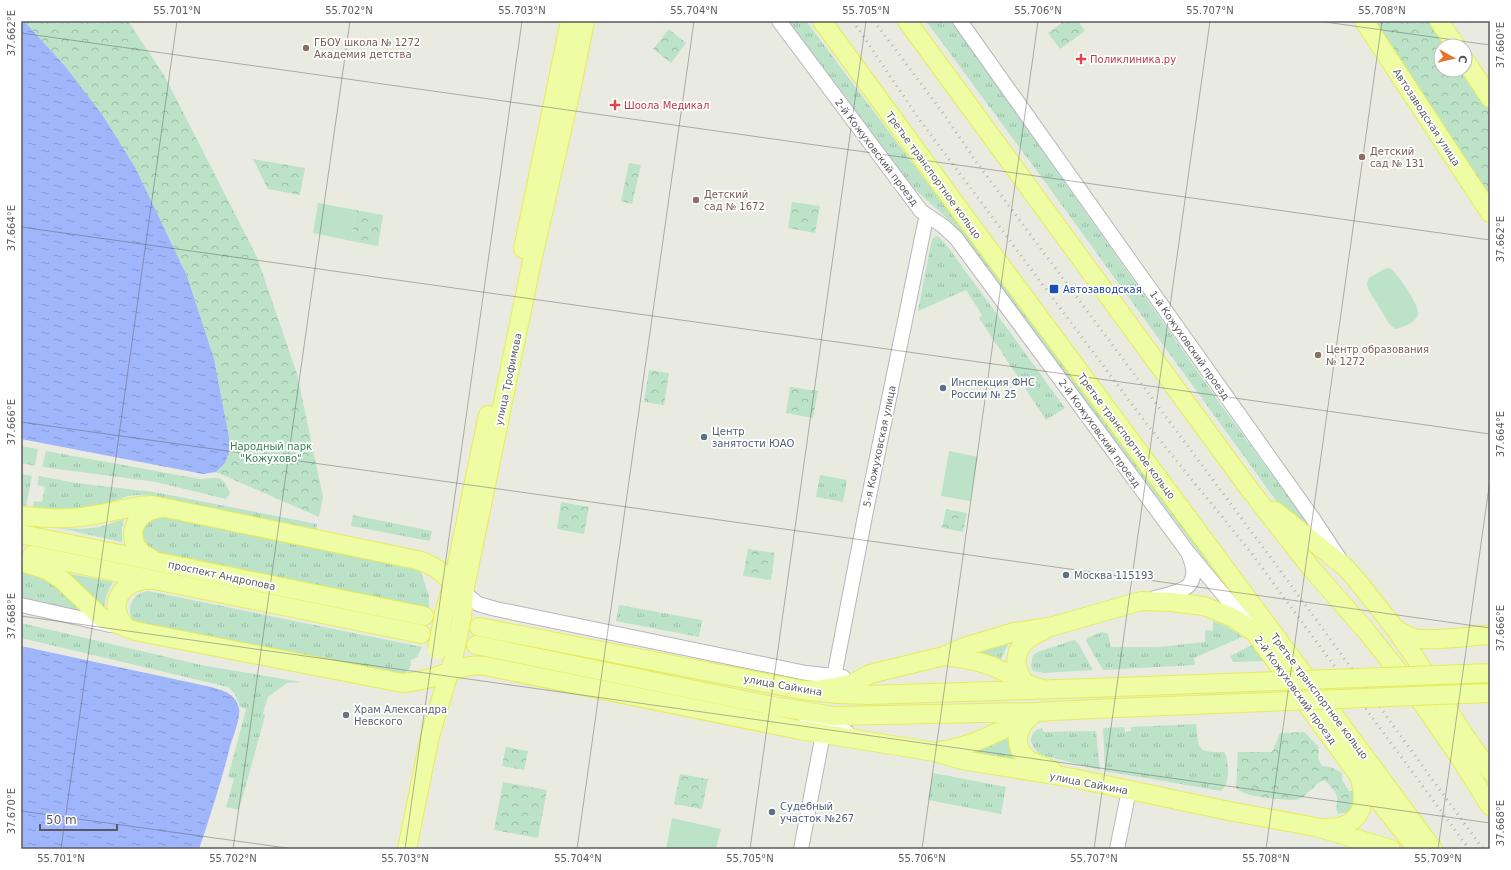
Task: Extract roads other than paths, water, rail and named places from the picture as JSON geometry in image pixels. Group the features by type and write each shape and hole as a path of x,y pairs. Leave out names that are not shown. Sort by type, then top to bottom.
{"main road":[{"name":"Третье транспортное кольцо","path":"822,21 965,217 1433,849"},
{"path":"907,21 1250,490 1311,568 1367,632 1413,690 1460,758 1490,806"},
{"name":"Автозаводская улица","path":"1364,21 1490,214"},
{"path":"1439,21 1451,38"},
{"name":"улица Трофимова","path":"408,849 442,674 454,655 462,617 458,587 553,104 578,24"},
{"name":"улица Трофимова","path":"442,674 437,650 444,613 458,587 532,261 578,24"},
{"path":"1473,72 1490,98"},
{"path":"1250,490 1345,567"},
{"path":"21,516 54,519 75,518 140,505 152,505 417,560 428,563 440,570 458,587"},
{"path":"158,562 146,557 139,551 133,538 134,528 138,520 145,512 153,509 174,509"},
{"name":"проспект Андропова","path":"21,534 424,616"},
{"name":"проспект Андропова","path":"21,553 421,634"},
{"path":"21,562 47,570 61,579 102,618 144,634 402,683 421,681 464,667 477,665 485,666 823,734 873,741"},
{"name":"1-й Кожуховский проезд","path":"1345,567 1394,627 1465,736 1490,771"},
{"path":"128,629 121,622 117,612 120,594 125,587 133,583 155,580"},
{"path":"809,691 836,687 870,674 944,656 964,647 1014,632 1050,627 1141,601 1172,602 1204,606 1234,618 1255,634"},
{"name":"улица Сайкина","path":"479,627 809,691 838,694 868,695 1052,690 1490,673"},
{"path":"1026,684 1019,676 1017,668 1016,661 1018,652 1028,639 1050,627"},
{"path":"1394,627 1404,634 1415,638 1428,639 1490,635"},
{"name":"2-й Кожуховский проезд","path":"1255,634 1359,776 1417,849"},
{"path":"1416,659 1417,649 1421,643 1428,639"},
{"name":"улица Сайкина","path":"476,645 814,714 852,716 1036,712 1490,693"},
{"path":"944,656 963,658 994,667 1026,684 1052,690"},
{"path":"935,752 968,745 1036,712"},
{"path":"1036,712 1024,722 1020,728 1018,736 1019,746 1023,754 1031,761 1073,778"},
{"path":"1465,736 1480,747 1490,749"},
{"name":"улица Сайкина","path":"873,741 935,752 962,760 1073,778 1229,811 1316,827 1363,844 1391,849"},
{"path":"1316,827 1332,828 1356,818 1362,808 1364,796 1359,776"}],"street":[{"name":"2-й Кожуховский проезд","path":"779,21 921,211 943,226 956,238 1187,551 1255,634"},
{"name":"1-й Кожуховский проезд","path":"960,21 1314,520 1345,567"},
{"name":"5-я Кожуховская улица","path":"834,677 866,512 925,223 928,216"},
{"path":"1141,601 1182,591 1188,587 1192,581 1193,573 1192,563 1187,551"},
{"path":"458,587 478,604 496,609 806,673 834,677 878,689 906,694"},
{"path":"21,605 128,629"},
{"path":"834,677 854,677 870,674"},
{"name":"улица Сайкина","path":"773,706 873,741"},
{"path":"801,849 823,734"},
{"path":"1117,849 1130,790"}],"water":[{"path":"21,21 24,21 65,66 103,116 136,169 187,276 214,359 229,437 229,453 225,463 216,472 203,474 21,439"},
{"path":"21,646 211,687 228,693 235,699 239,708 238,720 199,849 21,849"}],"railway":[{"path":"853,21 919,119 1146,423 1249,550 1469,849"},
{"path":"874,21 943,113 977,163 1277,566 1483,849"}],"place":[{"name":"ГБОУ школа № 1272 Академия детства","path":"306,48"},
{"name":"Поликлиника.ру","path":"1081,59"},
{"name":"Шоола Медикал","path":"615,105"},
{"name":"Детский сад № 131","path":"1362,157"},
{"name":"Детский сад № 1672","path":"696,200"},
{"name":"Автозаводская","path":"1054,289"},
{"name":"Центр образования № 1272","path":"1318,355"},
{"name":"Инспекция ФНС России № 25","path":"943,388"},
{"name":"Центр занятости ЮАО","path":"704,437"},
{"name":"Москва 115193","path":"1066,575"},
{"name":"Храм Александра Невского","path":"346,715"},
{"name":"Судебный участок №267","path":"772,812"}],"park label":[{"name":"Народный парк \"Кожухово\"","path":"271,452"}]}
